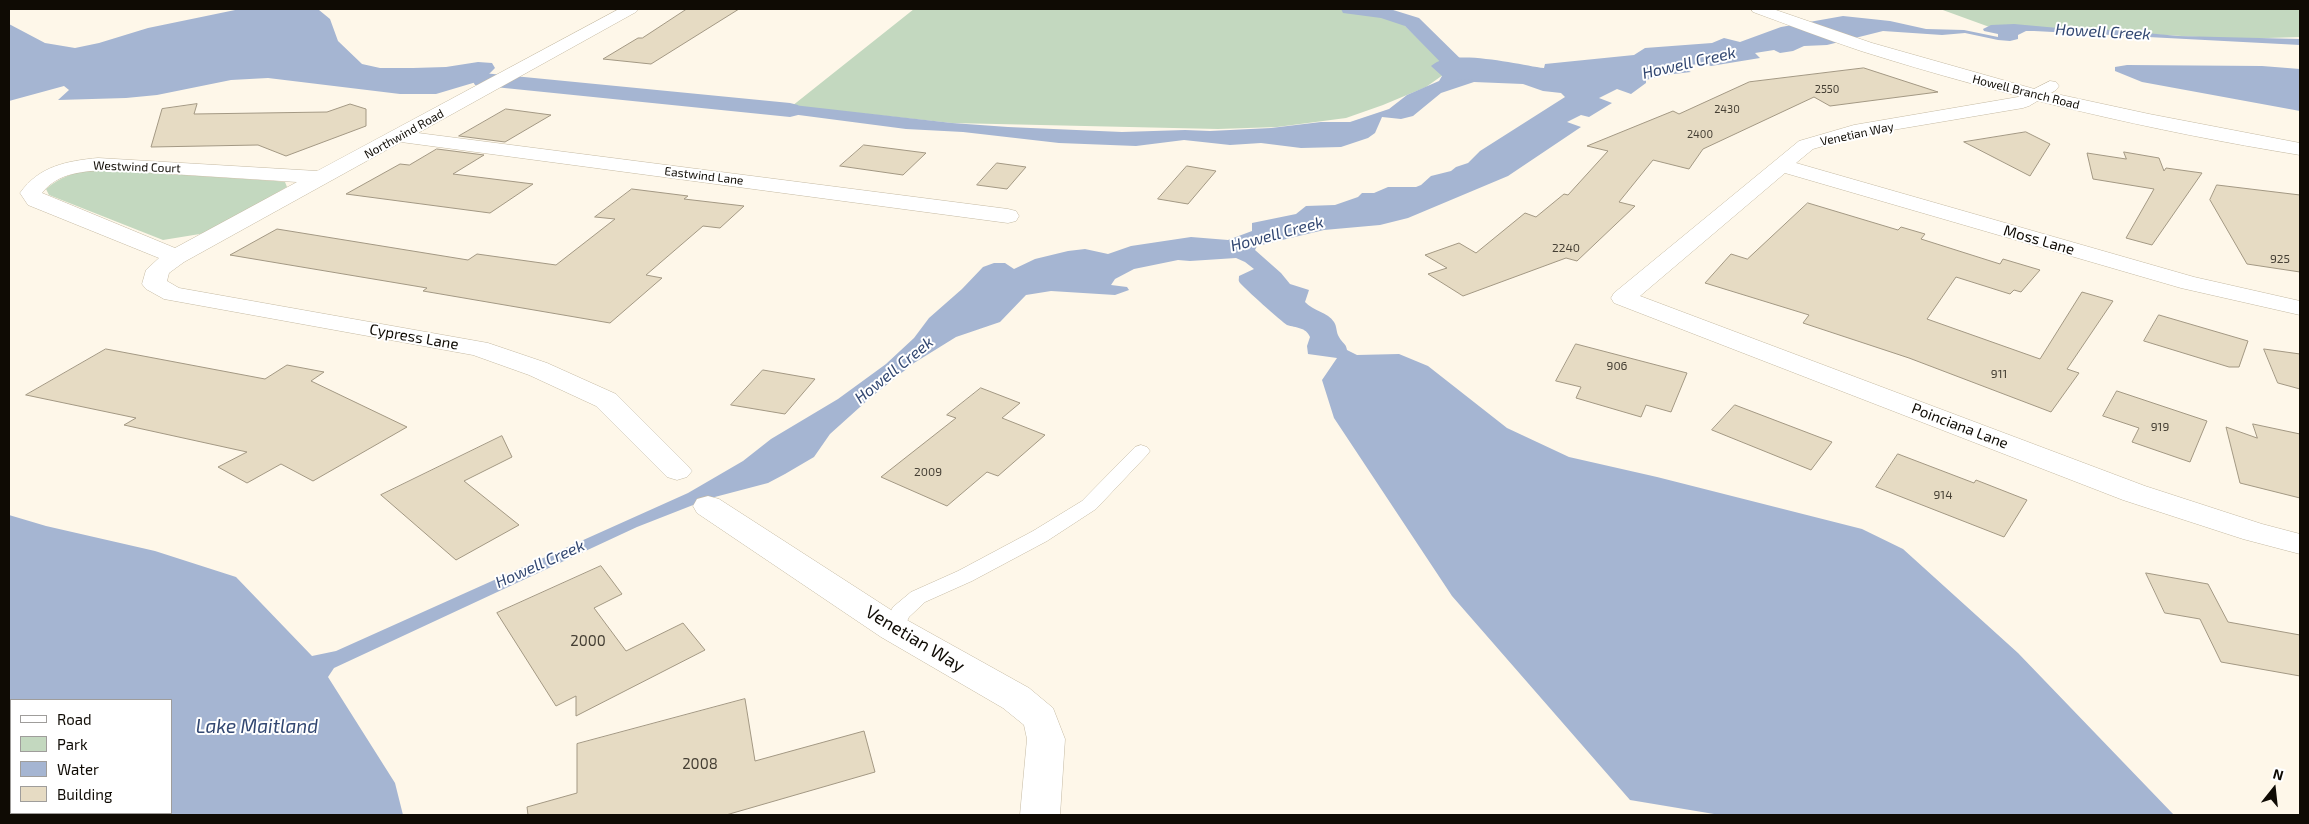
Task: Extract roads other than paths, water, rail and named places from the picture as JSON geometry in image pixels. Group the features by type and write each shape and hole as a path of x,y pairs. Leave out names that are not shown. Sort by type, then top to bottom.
{"street":[{"name":"Northwind Road","path":"176,257 630,9"},
{"name":"Howell Branch Road","path":"1759,9 1795,15 1817,16 2042,91 2161,110 2300,137"},
{"name":"Howell Branch Road","path":"1795,15 1866,47 2149,120 2300,149"},
{"name":"Venetian Way","path":"1623,298 1806,145 1854,132 2023,102 2042,91"},
{"name":"Eastwind Lane","path":"400,136 1008,216"},
{"name":"Westwind Court","path":"176,257 36,200 31,193 37,183 59,171 84,165 109,164 323,178"},
{"name":"Moss Lane","path":"1780,165 2188,283 2300,308"},
{"name":"Cypress Lane","path":"176,257 158,270 154,284 172,294 479,348 538,369 606,400 677,471"},
{"name":"Poinciana Lane","path":"1623,298 2134,493 2254,532 2300,544"},
{"name":"Venetian Way","path":"708,506 893,628 1016,698 1040,718 1046,739 1040,815"}],"lane":[{"path":"893,628 901,612 918,597 965,576 1040,536 1090,504 1141,451"}],"water":[{"path":"240,9 319,10 330,19 338,41 362,64 380,68 413,68 446,67 478,62 492,63 495,68 483,80 436,94 400,94 268,78 231,80 157,95 58,100 69,90 64,86 9,101 9,24 45,43 75,48 99,43 148,28"},
{"path":"1843,16 1890,21 1926,29 1964,30 1998,37 1998,34 1984,31 1983,29 1991,25 2014,24 2178,36 2300,39 2300,45 2034,31 2026,31 2018,35 2018,39 2010,41 1965,33 1942,35 1883,31 1827,45 1804,46 1793,51 1780,53 1774,50 1755,53 1760,58 1711,66 1703,63 1681,67 1691,72 1665,75 1657,73 1661,76 1646,80 1646,83 1631,94 1617,89 1599,98 1612,103 1589,117 1581,115 1567,122 1581,127 1508,176 1408,218 1380,225 1324,230 1257,246 1255,250 1281,273 1290,284 1309,290 1305,302 1331,319 1347,350 1357,355 1399,354 1428,366 1507,428 1569,457 1657,477 1862,529 1903,549 2018,653 2174,815 1720,815 1630,800 1452,596 1334,418 1322,380 1337,358 1308,354 1307,346 1310,337 1306,331 1287,325 1243,286 1239,281 1239,276 1254,269 1236,258 1178,260 1134,269 1115,279 1111,285 1127,287 1129,290 1115,295 1051,291 1026,295 1000,322 956,337 914,363 870,398 830,434 814,457 785,474 768,483 711,498 637,527 334,668 328,677 395,783 403,815 9,815 9,515 46,526 155,551 236,577 312,656 336,651 688,493 743,461 771,439 838,399 886,364 914,338 929,318 962,289 983,267 994,263 1005,263 1014,269 1035,259 1068,251 1085,249 1108,254 1131,246 1191,237 1228,240 1252,231 1252,223 1296,214 1306,206 1335,205 1358,197 1362,193 1374,193 1388,187 1416,187 1431,176 1451,171 1468,163 1480,151 1565,97 1561,93 1543,91 1523,84 1474,82 1441,93 1413,116 1401,119 1382,117 1375,133 1368,138 1341,147 1301,148 1261,143 1230,145 1184,140 1136,146 1059,143 963,132 906,129 745,108 744,103 758,101 952,123 1008,127 1122,132 1271,128 1321,122 1350,122 1389,109 1407,95 1439,81 1442,76 1431,66 1454,58 1469,57 1544,68 1545,64 1634,55 1645,48 1712,43 1724,38 1740,42 1781,27"},
{"path":"2127,65 2262,66 2300,69 2300,111 2142,82 2115,71 2115,67"}],"waterway":[{"path":"1350,9 1384,13 1412,22 1465,74"},
{"path":"483,80 790,110"}],"water label":[{"name":"Howell Creek","path":"2103,32"},
{"name":"Howell Creek","path":"1689,63"},
{"name":"Howell Creek","path":"1277,234"},
{"name":"Howell Creek","path":"894,370"},
{"name":"Howell Creek","path":"540,564"},
{"name":"Lake Maitland","path":"257,727"}]}
